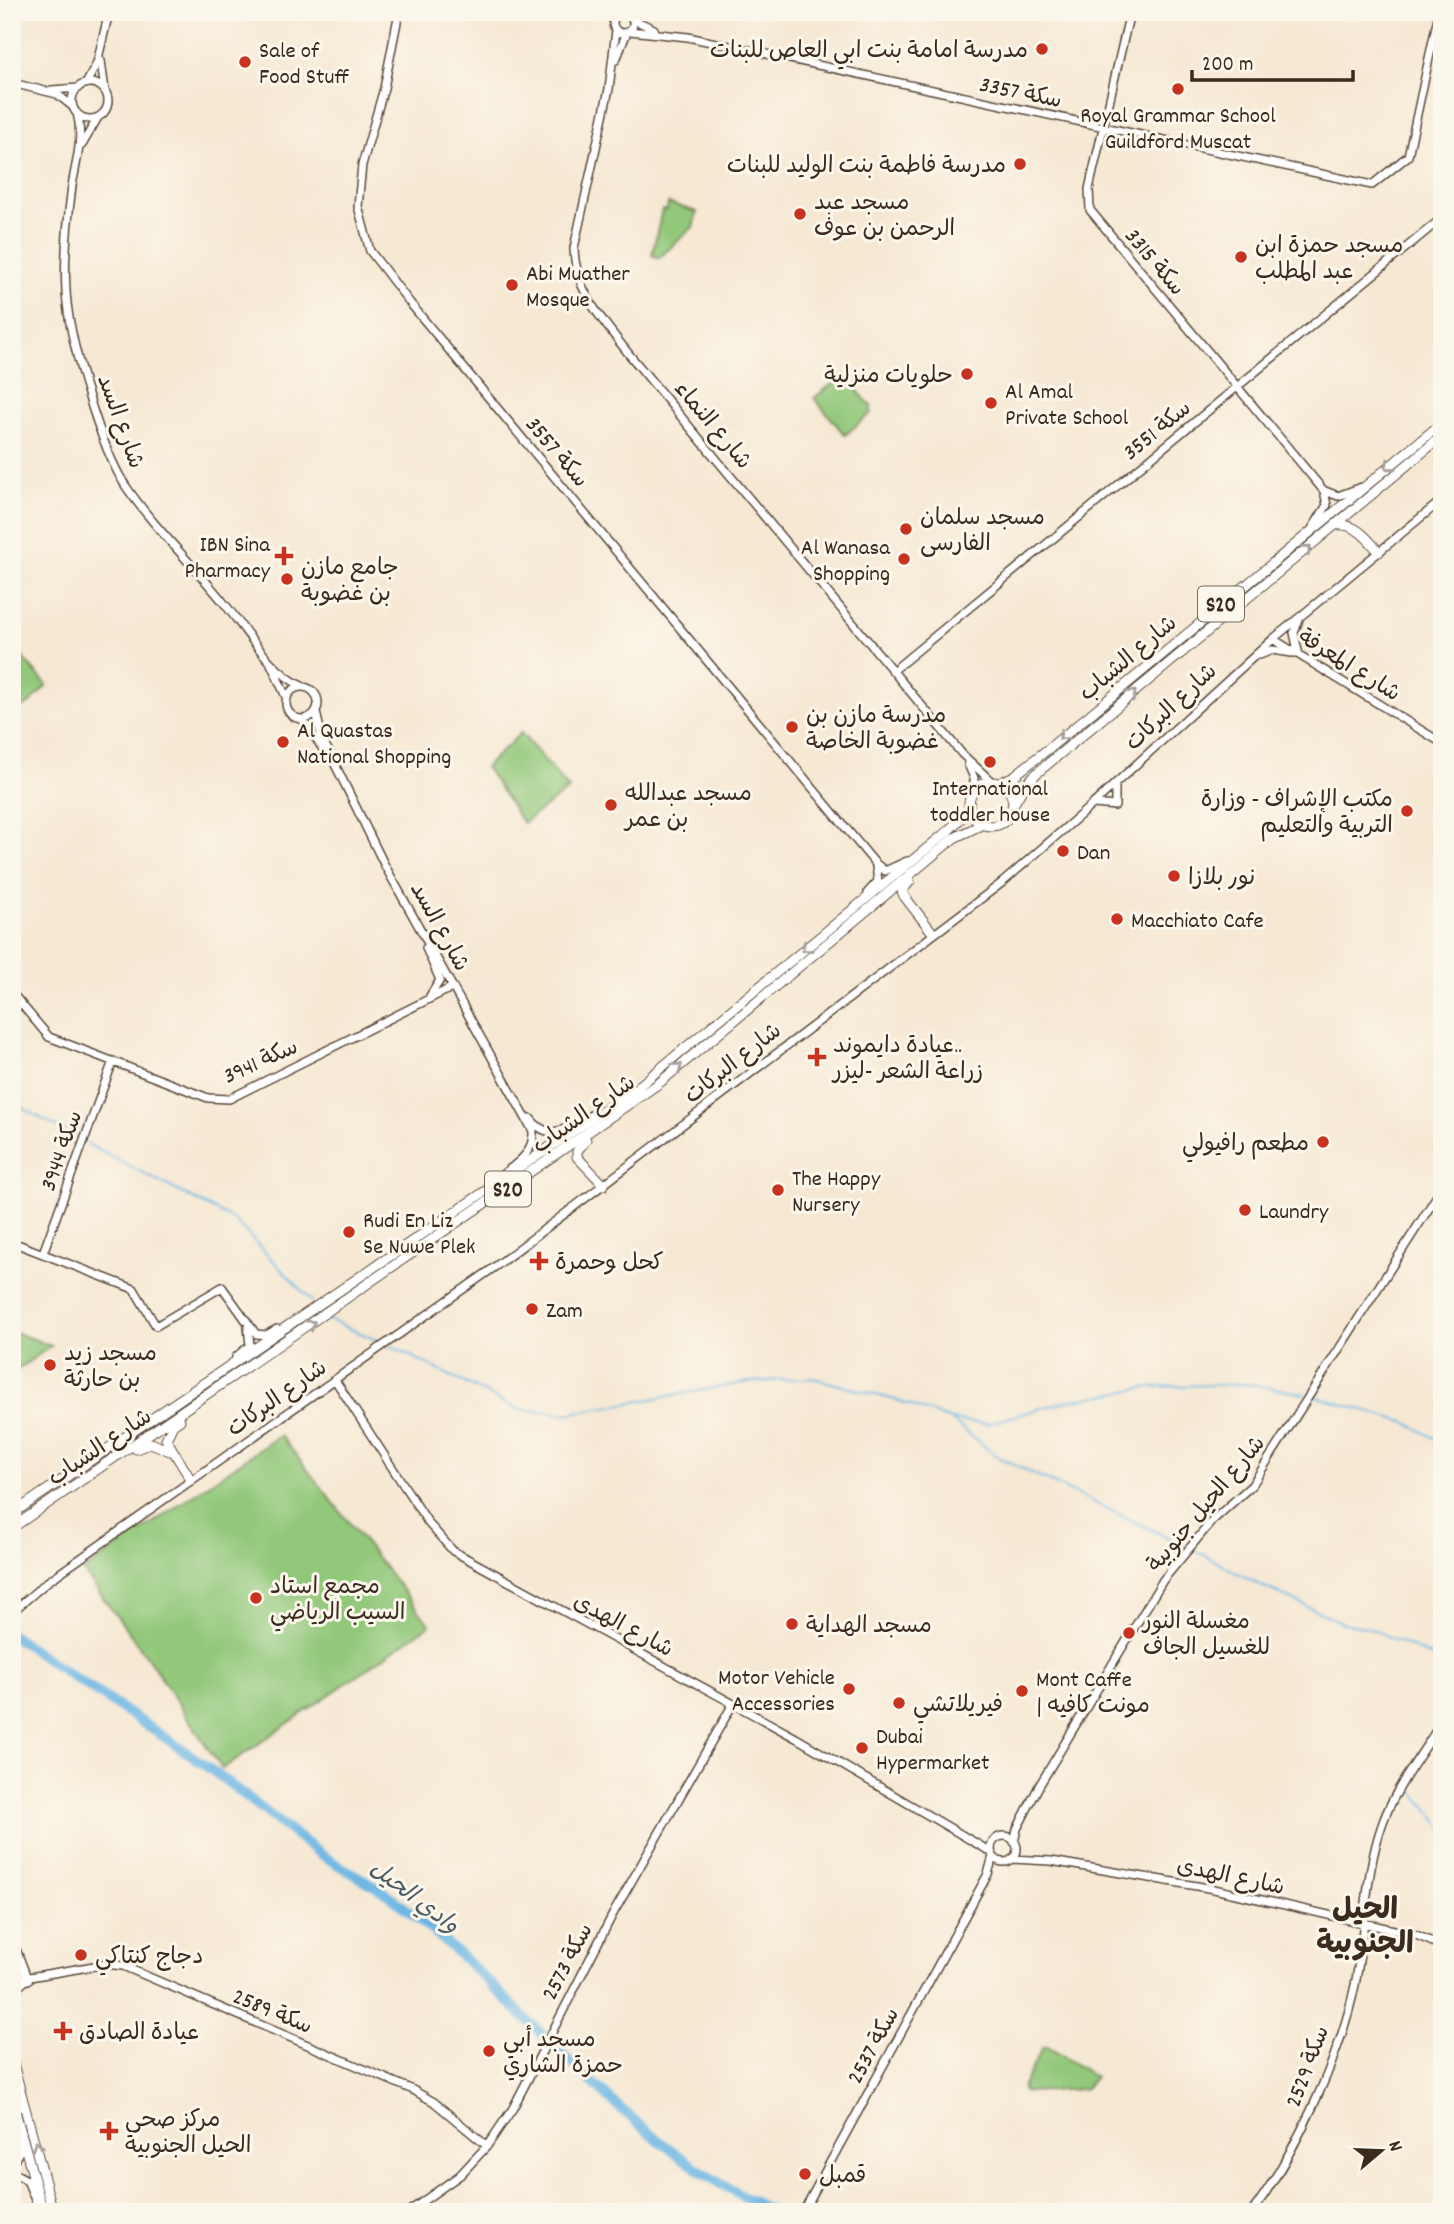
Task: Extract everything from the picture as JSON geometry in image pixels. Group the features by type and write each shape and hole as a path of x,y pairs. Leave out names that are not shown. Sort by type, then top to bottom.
{"main road":[{"name":"شارع الشباب","path":"995,783 1014,776 1053,745 1442,422"},
{"name":"شارع الشباب","path":"1012,807 1024,786 1037,773 1442,436"},
{"path":"1354,510 1353,522 1357,529 1379,552"},
{"path":"1336,525 1348,525 1357,529"},
{"path":"995,783 1008,790 1012,807"},
{"name":"S20","path":"974,790 995,783"},
{"path":"974,790 970,809 983,824"},
{"name":"S20","path":"983,824 1001,823 1007,818 1012,807"},
{"name":"شارع الشباب","path":"12,1514 321,1305 607,1105 638,1087 937,841 970,809"},
{"name":"شارع الشباب","path":"12,1528 658,1084 961,833 983,824"},
{"path":"933,933 902,891 938,852"},
{"path":"851,925 892,898 901,899 913,908"},
{"path":"604,1185 578,1157 577,1151 605,1122"},
{"path":"534,1171 567,1157 587,1166"},
{"path":"191,1480 171,1452 166,1439 173,1425 279,1346"},
{"path":"54,1500 141,1446 160,1444 171,1452"},
{"path":"12,2060 54,2212"},
{"path":"12,2100 42,2212"}],"street":[{"path":"12,83 61,96 87,119 98,117 108,104 100,69 110,12"},
{"name":"سكة 3557","path":"399,12 359,189 361,224 370,251 410,303 874,862"},
{"name":"سكة 3357","path":"579,12 604,17 619,14 631,16 661,32"},
{"name":"سكة 3315","path":"1130,12 1089,189 1089,204 1093,216 1324,491"},
{"name":"سكة 3357","path":"615,28 629,32 661,32 1372,185 1408,156 1439,12"},
{"name":"شارع النماء","path":"619,14 615,28 612,70 574,248 580,286 628,353 895,670 962,754 972,772 974,790"},
{"name":"شارع النماء","path":"612,70 629,32 631,16"},
{"path":"604,17 615,28"},
{"path":"76,110 74,96 83,86 102,46"},
{"path":"40,89 62,90 97,85 106,93"},
{"name":"شارع السد","path":"76,110 80,127 66,253 67,303 102,436 117,472 140,506 263,651 287,676 304,687"},
{"name":"شارع السد","path":"78,155 98,117"},
{"name":"سكة 3551","path":"895,670 1442,218"},
{"path":"1324,491 1338,496 1366,485"},
{"path":"1311,530 1327,505 1324,491"},
{"name":"شارع البركات","path":"12,1612 47,1582 335,1380 604,1185 1003,882 1093,804 1273,639 1442,500"},
{"path":"1250,660 1272,650 1299,655 1294,633 1300,617"},
{"name":"شارع المعرفة","path":"1273,639 1442,743"},
{"name":"شارع السد","path":"263,651 287,699"},
{"path":"304,687 317,696 316,712 303,720 289,713 287,699 292,691 304,687"},
{"name":"شارع السد","path":"316,712 323,738 343,782 421,930 517,1100"},
{"name":"شارع السد","path":"303,720 343,782"},
{"name":"شارع النماء","path":"962,754 995,783"},
{"path":"1093,804 1115,806 1115,784"},
{"path":"874,862 881,869 891,870 937,841"},
{"path":"834,925 878,881 874,862"},
{"path":"421,930 440,980 434,992 424,1001"},
{"name":"سكة 3941","path":"12,993 49,1037 208,1097 229,1099 453,987"},
{"name":"سكة 3944","path":"43,1253 113,1061"},
{"path":"517,1100 541,1130 550,1133 558,1133 607,1105"},
{"path":"476,1196 516,1164 533,1142 533,1130 517,1100"},
{"name":"شارع الحيل جنوبية","path":"1025,1811 1163,1580 1212,1521 1252,1485 1442,1188"},
{"path":"12,1242 134,1289 156,1326 222,1287 256,1334 266,1335 321,1305"},
{"path":"201,1386 250,1345 250,1333 245,1320"},
{"name":"شارع الهدى","path":"335,1380 429,1524 453,1551 733,1704 959,1832 992,1854 1009,1861 1051,1861"},
{"name":"سكة 2573","path":"408,2212 460,2175 487,2146 513,2108 614,1912 733,1704"},
{"name":"سكة 2529","path":"1252,2212 1288,2159 1311,2109 1355,1987 1372,1857 1383,1822 1392,1800 1442,1721"},
{"path":"1009,1861 1025,1811"},
{"name":"سكة 2537","path":"803,2212 991,1868 992,1844 1025,1811"},
{"name":"شارع الهدى","path":"959,1832 999,1838 1015,1844 1029,1854 1051,1861 1214,1889 1416,1935 1442,1946"},
{"name":"سكة 2537","path":"976,1896 994,1871 1009,1861"},
{"path":"12,1939 28,1980"},
{"name":"سكة 2589","path":"12,1980 28,1980 96,1965 123,1966 413,2090 434,2102 487,2146"},
{"name":"سكة 2589","path":"12,1992 28,1980"},
{"path":"12,2164 19,2152 20,2124"},
{"path":"12,2172 27,2180 42,2212"}],"green space":[{"path":"668,203 697,212 693,227 659,258 652,255 662,210 667,210"},
{"path":"844,375 871,406 871,413 845,435 814,398"},
{"path":"12,646 47,685 29,704 12,712"},
{"path":"521,733 569,789 523,823 485,767"},
{"path":"12,1331 51,1346 12,1373"},
{"name":"مجمع استاد السيب الرياضي","path":"280,1435 430,1625 222,1769 148,1658 83,1571"},
{"path":"1043,2047 1048,2047 1095,2077 1084,2089 1024,2092 1022,2088"}],"waterway":[{"path":"12,1102 82,1141"},
{"path":"87,1144 234,1220 312,1301"},
{"path":"327,1319 384,1343"},
{"path":"389,1345 517,1409 566,1414 749,1382 813,1378 899,1401 951,1420 986,1424 1063,1402 1149,1387 1250,1384 1305,1394"},
{"path":"1314,1396 1405,1422 1442,1442"},
{"path":"951,1420 998,1457 1186,1546"},
{"path":"1191,1548 1258,1584 1343,1623 1369,1628 1442,1661"},
{"name":"وادي الحيل","path":"12,1635 192,1756 319,1853 391,1897 439,1936 574,2066 668,2148 719,2183 774,2212"},
{"path":"1407,1784 1442,1826"}],"place":[{"name":"مدرسة امامة بنت ابي العاص للبنات","path":"1042,49"},
{"name":"Sale of Food Stuff","path":"245,62"},
{"name":"Royal Grammar School Guildford Muscat","path":"1178,89"},
{"name":"مدرسة فاطمة بنت الوليد للبنات","path":"1020,164"},
{"name":"مسجد عبد الرحمن بن عوف","path":"800,214"},
{"name":"مسجد حمزة ابن عبد المطلب","path":"1241,257"},
{"name":"Abi Muather Mosque","path":"512,285"},
{"name":"حلويات منزلية","path":"967,374"},
{"name":"Al Amal Private School","path":"991,403"},
{"name":"مسجد سلمان الفارسى","path":"906,529"},
{"name":"IBN Sina Pharmacy","path":"284,556"},
{"name":"Al Wanasa Shopping","path":"904,559"},
{"name":"جامع مازن بن غضوبة","path":"287,579"},
{"name":"مدرسة مازن بن غضوبة الخاصة","path":"792,727"},
{"name":"Al Quastas National Shopping","path":"283,742"},
{"name":"International toddler house","path":"990,762"},
{"name":"مسجد عبدالله بن عمر","path":"611,805"},
{"name":"مكتب الإشراف - وزارة التربية والتعليم","path":"1407,811"},
{"name":"Dan","path":"1063,851"},
{"name":"نور بلازا","path":"1174,876"},
{"name":"Macchiato Cafe","path":"1117,919"},
{"name":"عيادة دايموند.. زراعة الشعر -ليزر","path":"817,1057"},
{"name":"مطعم رافيولي","path":"1323,1142"},
{"name":"The Happy Nursery","path":"778,1190"},
{"name":"Laundry","path":"1245,1210"},
{"name":"Rudi En Liz Se Nuwe Plek","path":"349,1232"},
{"name":"كحل وحمرة","path":"539,1261"},
{"name":"Zam","path":"532,1309"},
{"name":"مسجد زيد بن حارثة","path":"50,1365"},
{"name":"مجمع استاد السيب الرياضي","path":"256,1598"},
{"name":"مسجد الهداية","path":"792,1624"},
{"name":"مغسلة النور للغسيل الجاف","path":"1129,1633"},
{"name":"Motor Vehicle Accessories","path":"849,1689"},
{"name":"Mont Caffe | مونت كافيه","path":"1022,1691"},
{"name":"فيريلاتشي","path":"899,1703"},
{"name":"Dubai Hypermarket","path":"862,1748"},
{"name":"دجاج كنتاكي","path":"81,1955"},
{"name":"عيادة الصادق","path":"63,2031"},
{"name":"مسجد أبي حمزة الشاري","path":"489,2051"},
{"name":"مركز صحي الحيل الجنوبية","path":"109,2131"},
{"name":"قمبل","path":"805,2174"}],"district":[{"name":"الحيل الجنوبية","path":"1365,1925"}]}
